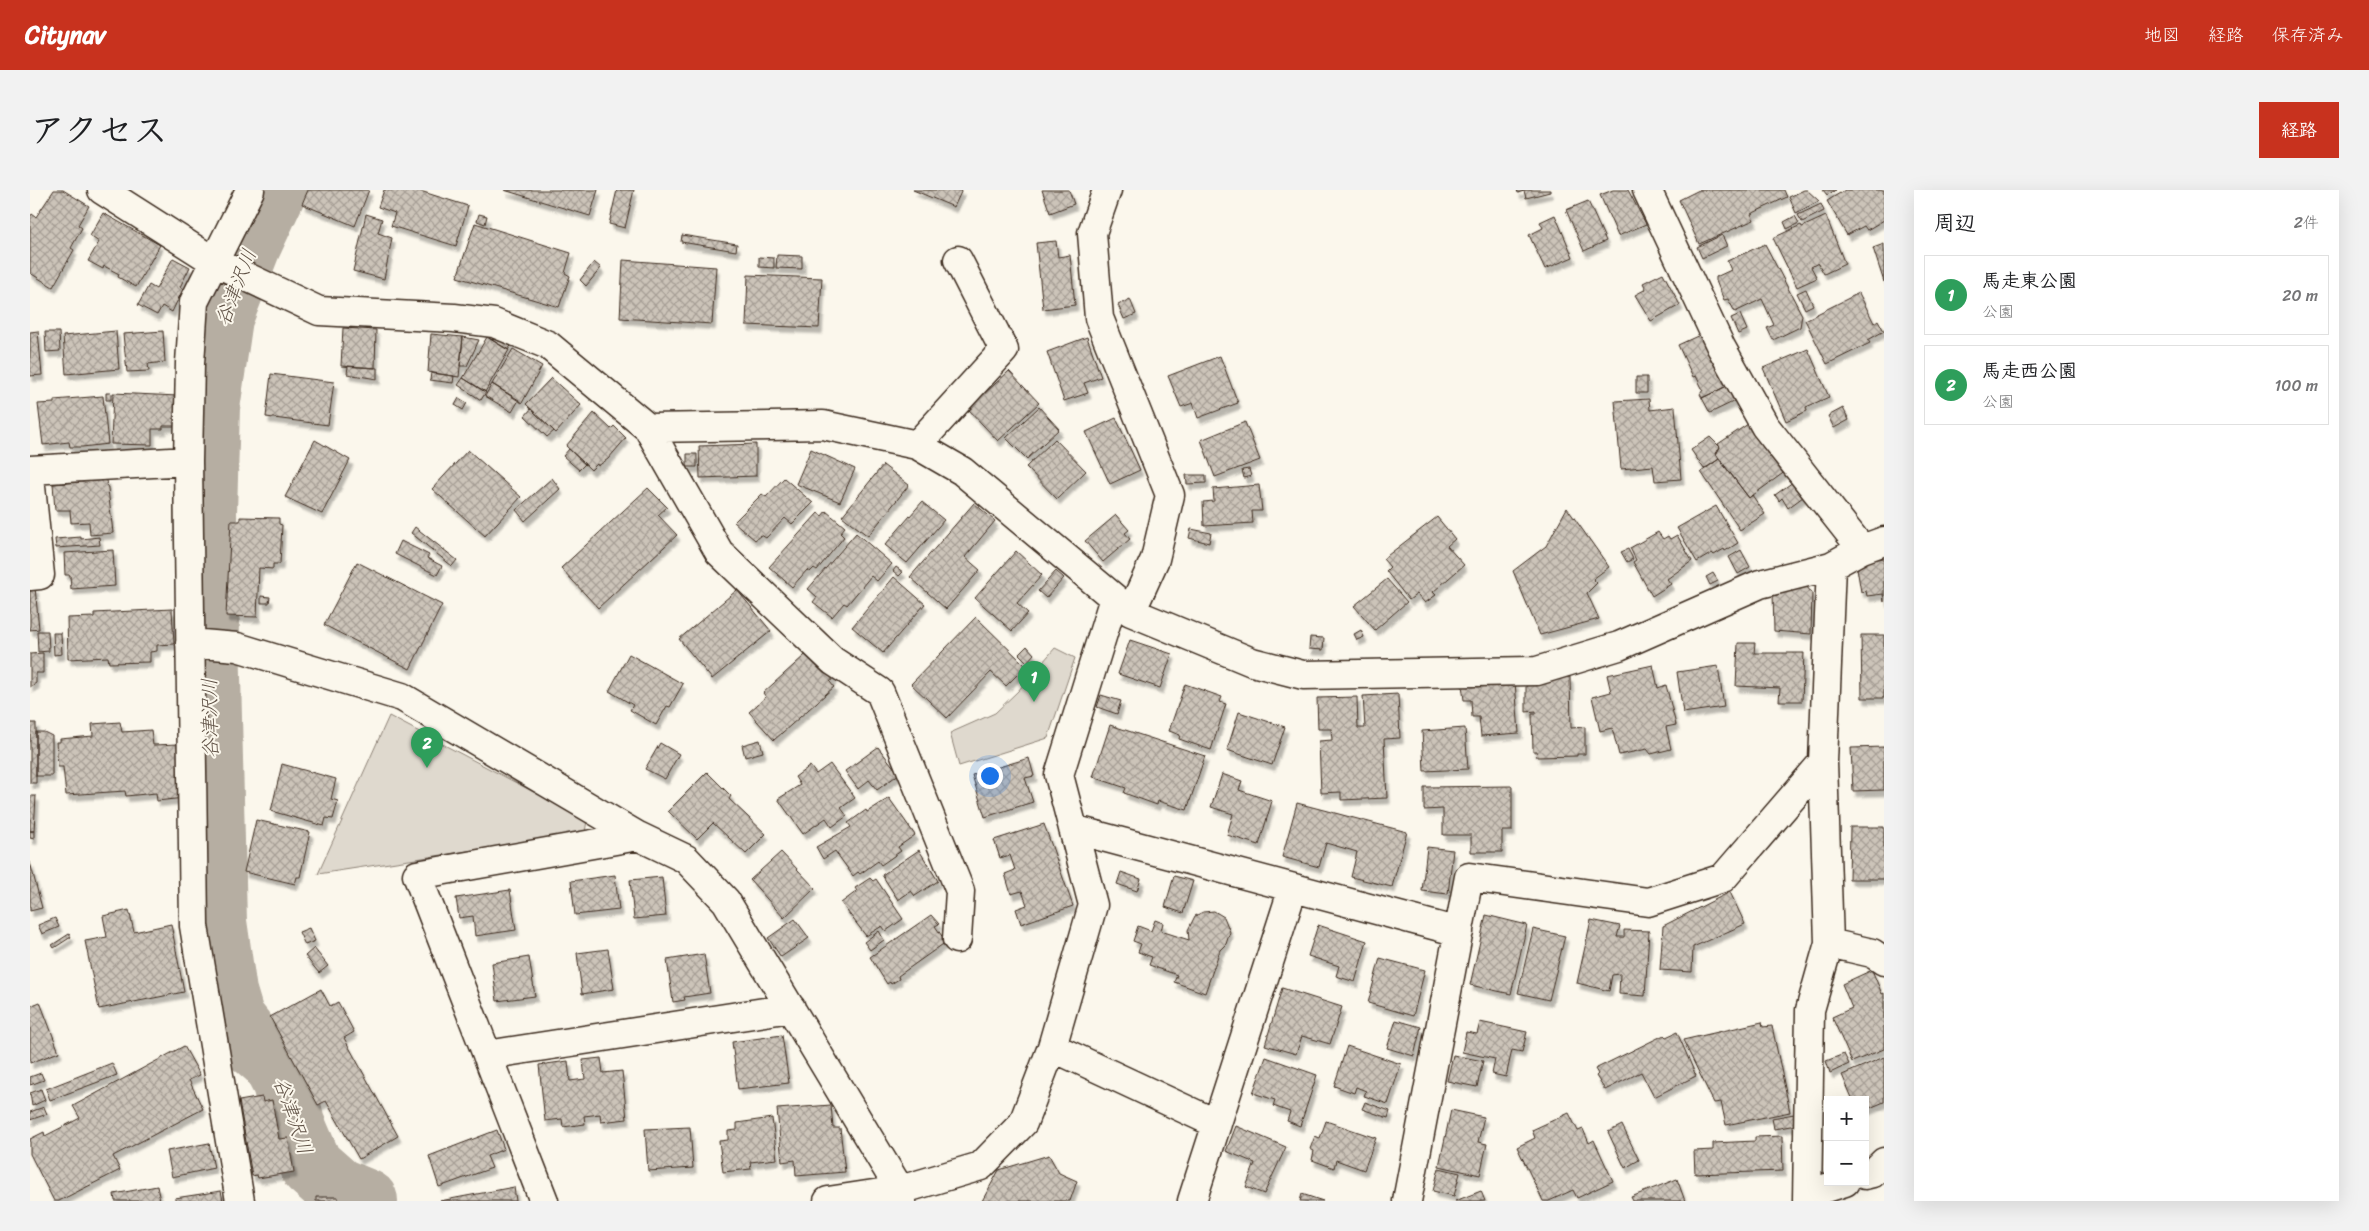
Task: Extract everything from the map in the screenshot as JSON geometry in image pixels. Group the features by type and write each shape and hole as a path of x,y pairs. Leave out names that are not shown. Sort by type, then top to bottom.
{"street":[{"path":"102,190 214,262 319,311 494,322 548,345 648,428 719,552 833,661 880,692 960,891 957,939"},
{"path":"240,1201 194,926 188,462 190,364 194,302 250,190"},
{"path":"828,1201 901,1196 981,1166 1023,1123 1052,1047 1093,904 1059,775 1123,605 1155,560 1170,495 1099,318 1092,233 1107,190"},
{"path":"648,428 823,425 917,445 962,471 1123,605 1252,662 1303,675 1537,671 1619,646 1760,584 1831,566 1873,545 1766,426 1722,348 1647,190"},
{"path":"917,445 1004,350 958,260"},
{"path":"30,470 188,462"},
{"path":"30,477 40,575 30,576"},
{"path":"1831,566 1823,762 1829,943 1810,1010 1807,1198 1836,1186"},
{"path":"190,643 238,647 402,697 638,836 686,859 726,901 901,1196"},
{"path":"1407,1201 1469,877 1648,902 1723,878 1823,762"},
{"path":"1073,829 1459,932"},
{"path":"544,1201 417,875 638,836"},
{"path":"1192,1201 1293,888"},
{"path":"1829,943 1872,953 1884,961"},
{"path":"487,1055 791,1008"},
{"path":"1052,1047 1217,1124"},
{"path":"1869,1174 1884,1162"}],"shaded area":[{"path":"1055,648 1075,658 1048,738 959,766 950,733 995,713 1018,691"},
{"path":"389,716 587,820 585,833 318,874"}],"building":[{"path":"54,190 63,190 89,206 78,225 82,228 71,248 74,250 53,287 30,273 30,217 32,214 36,217"},
{"path":"308,190 369,190 355,226 302,204"},
{"path":"384,190 417,190 468,206 456,246 391,226 395,213 378,207"},
{"path":"504,190 598,190 590,216"},
{"path":"617,190 634,190 625,228 609,224"},
{"path":"913,190 962,190 954,207"},
{"path":"1042,190 1069,190 1074,204 1050,213"},
{"path":"1517,190 1550,190 1550,192 1526,198 1524,191 1518,193"},
{"path":"1613,190 1628,190 1646,224 1618,236 1600,195"},
{"path":"1699,190 1784,190 1787,197 1751,214 1754,220 1699,244 1679,200"},
{"path":"1807,190 1819,201 1796,213 1789,197"},
{"path":"1823,190 1836,190 1827,195"},
{"path":"1845,190 1884,190 1884,220 1867,230 1864,226 1847,235 1827,201"},
{"path":"1588,201 1606,241 1584,251 1566,210"},
{"path":"1821,204 1824,211 1802,222 1798,215"},
{"path":"103,213 160,245 136,287 118,277 119,274 104,266 103,269 88,261 99,242 90,236"},
{"path":"366,214 382,219 378,233 392,238 384,279 353,271"},
{"path":"479,214 487,216 485,224 477,221"},
{"path":"1555,215 1573,257 1545,269 1529,235 1543,228 1540,222"},
{"path":"1795,216 1799,223 1787,229 1784,222"},
{"path":"1826,216 1845,264 1824,274 1818,263 1811,267 1817,278 1797,287 1773,238"},
{"path":"475,223 571,253 565,273 570,276 559,307 457,277"},
{"path":"682,235 737,244 736,251 681,242"},
{"path":"1722,235 1727,246 1702,258 1697,247"},
{"path":"1056,241 1058,257 1070,255 1075,305 1043,309 1036,243"},
{"path":"1765,244 1802,315 1800,327 1773,340 1767,328 1774,325 1762,299 1735,312 1728,299 1724,300 1716,281 1716,277 1731,270 1727,261"},
{"path":"1884,244 1884,282 1873,248"},
{"path":"777,255 802,256 802,269 776,268"},
{"path":"759,257 774,258 774,268 759,267"},
{"path":"173,258 190,267 180,287 183,289 172,312 162,306 157,315 138,305 149,285 156,289"},
{"path":"623,260 716,267 712,324 620,318"},
{"path":"594,262 601,268 586,286 580,280"},
{"path":"1663,273 1680,305 1651,321 1635,295 1646,289 1643,283"},
{"path":"748,275 822,278 819,328 746,325"},
{"path":"1806,289 1813,305 1805,309 1797,293"},
{"path":"1859,293 1874,323 1878,320 1884,331 1868,340 1870,343 1827,364 1805,320"},
{"path":"1130,299 1136,314 1124,319 1118,305"},
{"path":"1740,314 1747,330 1738,334 1731,318"},
{"path":"343,328 376,330 375,368 341,366"},
{"path":"38,331 42,375 30,376 30,332"},
{"path":"116,331 119,369 66,374 63,336"},
{"path":"163,331 165,362 148,364 149,371 127,372 123,334"},
{"path":"45,332 59,332 60,351 46,352"},
{"path":"1704,333 1729,385 1702,398 1700,394 1703,390 1696,376 1693,377 1678,345"},
{"path":"431,334 463,337 459,377 428,372"},
{"path":"463,337 479,340 467,366 460,366"},
{"path":"487,337 509,350 485,392 463,378"},
{"path":"1087,337 1101,377 1084,383 1088,393 1064,401 1047,352"},
{"path":"490,339 513,343 508,350"},
{"path":"513,349 542,366 522,403 492,384"},
{"path":"1808,349 1829,397 1806,407 1807,411 1786,421 1763,368"},
{"path":"1220,356 1238,403 1198,418 1193,403 1181,407 1168,376"},
{"path":"348,366 377,368 377,379 347,374"},
{"path":"1009,371 1039,403 998,441 968,409"},
{"path":"431,373 454,376 453,383 430,380"},
{"path":"271,374 334,382 328,425 266,417"},
{"path":"1636,377 1647,377 1647,393 1636,393"},
{"path":"463,378 486,392 481,400 458,385"},
{"path":"551,378 581,405 556,433 526,404"},
{"path":"492,384 519,400 512,412 485,396"},
{"path":"1729,385 1737,400 1710,413 1702,398"},
{"path":"106,393 111,393 111,400 106,400"},
{"path":"113,393 178,396 177,426 163,426 163,429 152,429 152,445 111,444"},
{"path":"103,396 108,444 70,447 69,442 43,445 38,404 54,403 54,400"},
{"path":"459,398 467,403 463,410 455,405"},
{"path":"1649,399 1650,410 1675,407 1681,479 1655,481 1653,466 1621,469 1615,401"},
{"path":"1039,407 1059,429 1027,459 1006,438"},
{"path":"1843,408 1849,420 1834,428 1828,416"},
{"path":"531,409 554,431 547,437 525,416"},
{"path":"594,413 611,429 614,426 626,438 608,459 598,466 597,464 591,470 566,446"},
{"path":"1116,418 1140,470 1110,484 1086,432"},
{"path":"1245,422 1260,460 1215,477 1201,440"},
{"path":"1751,422 1786,471 1749,498 1716,454 1720,447 1718,444"},
{"path":"1710,437 1720,447 1716,454 1719,459 1704,469 1691,450"},
{"path":"1055,439 1086,471 1057,499 1026,467"},
{"path":"315,440 350,460 322,514 285,497"},
{"path":"756,444 756,476 700,478 699,446"},
{"path":"569,449 585,464 579,470 563,456"},
{"path":"811,449 855,469 840,502 796,484"},
{"path":"468,450 521,497 485,536 432,489"},
{"path":"687,454 697,454 697,467 687,467"},
{"path":"1719,459 1749,498 1752,495 1765,514 1740,530 1701,472"},
{"path":"883,465 909,485 868,536 842,516"},
{"path":"1249,469 1251,476 1244,478 1242,470"},
{"path":"1186,475 1206,475 1206,483 1187,484"},
{"path":"552,478 560,489 525,521 516,510"},
{"path":"784,478 813,503 792,524 785,518 766,538 761,535 755,540 734,522 762,494 766,497"},
{"path":"1797,479 1807,494 1788,508 1782,498 1779,501 1775,495"},
{"path":"107,480 113,533 90,535 89,522 71,523 70,510 55,510 53,484"},
{"path":"1259,485 1262,511 1252,511 1253,523 1204,526 1203,502 1214,501 1213,489"},
{"path":"648,488 667,507 658,515 677,535 598,608 561,568"},
{"path":"922,502 944,520 907,563 885,545"},
{"path":"974,503 995,521 965,557 980,570 946,609 910,577"},
{"path":"1716,506 1738,543 1725,551 1724,549 1714,555 1712,553 1697,562 1677,528"},
{"path":"1567,508 1609,567 1593,579 1597,583 1587,593 1599,619 1540,635 1513,571 1546,546"},
{"path":"826,511 845,527 840,533 844,537 817,570 814,568 810,572 807,570 792,587 769,567 818,513 822,516"},
{"path":"1116,515 1129,530 1125,533 1130,539 1103,562 1085,541"},
{"path":"240,517 279,518 279,524 282,525 280,564 273,564 273,569 259,568 257,617 226,616 231,521 240,521"},
{"path":"1437,517 1455,539 1447,546 1464,565 1433,592 1436,595 1425,603 1417,594 1409,600 1386,571 1390,567 1383,559"},
{"path":"415,527 457,560 452,566 411,533"},
{"path":"1191,529 1211,533 1209,543 1189,538"},
{"path":"1658,532 1663,539 1668,536 1670,539 1677,535 1692,561 1667,579 1671,584 1652,596 1633,562 1636,560 1630,548"},
{"path":"856,533 892,564 877,581 871,576 847,605 844,603 832,617 813,602 817,597 808,589"},
{"path":"81,537 81,539 99,537 100,545 56,548 55,539"},
{"path":"401,541 429,555 427,558 442,566 437,575 395,554"},
{"path":"1628,549 1633,559 1627,562 1621,552"},
{"path":"113,550 115,586 71,589 70,575 65,575 64,553"},
{"path":"1741,550 1750,567 1738,574 1729,557"},
{"path":"1016,551 1042,575 1017,603 1028,613 1012,631 975,598"},
{"path":"1884,558 1884,602 1883,594 1867,596 1866,591 1861,592 1856,562"},
{"path":"357,562 442,605 410,669 324,625"},
{"path":"896,567 903,572 899,576 893,571"},
{"path":"1056,571 1064,578 1046,598 1038,591"},
{"path":"1713,573 1718,581 1710,585 1706,577"},
{"path":"894,577 925,604 883,653 852,627"},
{"path":"1387,579 1407,602 1375,630 1354,606"},
{"path":"1806,586 1812,593 1811,634 1774,631 1773,593 1782,593 1782,589"},
{"path":"35,587 39,629 30,630 30,588"},
{"path":"737,590 771,631 712,679 679,639"},
{"path":"261,596 270,597 269,603 261,603"},
{"path":"172,609 174,644 157,645 157,651 150,652 150,662 109,663 108,657 68,659 67,618 94,617 94,613"},
{"path":"976,617 1026,666 1006,686 991,672 947,718 911,684"},
{"path":"1361,630 1364,637 1357,640 1354,634"},
{"path":"37,631 48,631 49,651 38,652"},
{"path":"53,633 61,633 62,654 54,655"},
{"path":"1861,635 1884,635 1884,698 1862,698"},
{"path":"1310,637 1324,638 1323,650 1309,649"},
{"path":"1130,640 1172,654 1160,688 1118,674"},
{"path":"1738,643 1755,643 1754,653 1804,653 1802,701 1779,701 1780,688 1736,686"},
{"path":"1027,646 1034,654 1027,662 1019,654"},
{"path":"43,653 43,673 36,673 36,683 30,687 30,654"},
{"path":"629,654 683,684 670,707 667,706 656,725 630,710 633,705 609,691"},
{"path":"805,655 811,660 815,657 834,677 830,682 834,687 774,740 749,712 766,697 763,693"},
{"path":"1653,665 1658,688 1666,685 1676,725 1666,727 1671,749 1651,754 1647,749 1619,755 1612,728 1600,731 1592,697 1611,692 1607,675"},
{"path":"1718,666 1724,707 1683,713 1677,672"},
{"path":"1570,677 1571,728 1585,727 1585,754 1537,757 1536,751 1533,751 1532,714 1536,714 1536,711 1526,712 1526,679"},
{"path":"1515,682 1519,733 1481,736 1479,717 1472,717 1471,700 1464,700 1462,685"},
{"path":"1185,684 1222,697 1220,702 1226,704 1211,750 1179,739 1180,735 1169,731"},
{"path":"1398,694 1400,738 1384,739 1387,798 1341,800 1341,792 1321,793 1319,741 1332,740 1331,729 1318,729 1317,698 1357,697 1358,728 1365,728 1363,696"},
{"path":"1101,695 1121,701 1117,714 1097,707"},
{"path":"1239,712 1285,727 1272,765 1227,750"},
{"path":"120,722 122,732 151,730 153,745 179,744 184,798 157,801 156,793 126,796 125,791 66,795 63,767 58,767 56,742 60,742 60,739 93,736 92,724"},
{"path":"30,723 36,723 36,783 30,783"},
{"path":"1110,725 1205,756 1187,810 1158,801 1157,805 1124,793 1126,788 1093,777"},
{"path":"1465,728 1468,769 1424,771 1422,731"},
{"path":"36,732 44,732 52,736 52,776 36,776"},
{"path":"760,740 763,752 745,757 742,745"},
{"path":"660,743 679,754 665,779 645,769"},
{"path":"878,747 899,774 877,790 869,780 858,789 845,771"},
{"path":"1884,747 1884,790 1853,791 1851,748"},
{"path":"1029,758 1034,776 1025,778 1033,802 985,817 972,775"},
{"path":"282,764 336,779 331,799 338,801 333,819 326,818 324,826 271,811"},
{"path":"830,764 855,798 841,808 847,816 832,827 826,818 803,834 778,799 800,785 795,777 810,766 816,774"},
{"path":"707,772 731,796 729,799 766,834 746,854 713,823 697,839 668,811"},
{"path":"1222,774 1242,781 1239,790 1272,801 1259,845 1227,835 1233,814 1211,807"},
{"path":"1512,786 1512,831 1502,831 1502,852 1471,852 1471,835 1443,835 1443,809 1424,810 1424,787"},
{"path":"30,796 36,796 34,831 30,831"},
{"path":"889,798 915,835 898,847 901,851 881,865 878,861 860,874 858,872 853,876 835,851 823,859 816,847 851,827 848,823 866,810 867,812"},
{"path":"1297,803 1407,832 1392,887 1351,877 1357,852 1326,843 1319,867 1282,857"},
{"path":"256,820 310,832 300,877 297,877 295,884 244,872"},
{"path":"1044,824 1073,906 1021,924 1016,909 1027,905 1022,891 1011,894 1005,874 1015,870 1010,855 1000,858 994,840"},
{"path":"1850,827 1884,827 1884,879 1849,879"},
{"path":"30,831 34,831 34,839 30,838"},
{"path":"1427,847 1453,850 1448,894 1422,891"},
{"path":"919,850 938,881 915,896 911,891 898,900 882,875"},
{"path":"781,852 815,888 784,918 750,880"},
{"path":"30,862 42,908 30,911"},
{"path":"1121,872 1141,879 1137,891 1117,884"},
{"path":"615,875 619,910 575,915 571,881"},
{"path":"1174,876 1193,881 1183,913 1165,907"},
{"path":"662,877 666,916 634,919 630,880"},
{"path":"870,878 873,881 876,879 903,919 886,931 882,926 866,936 841,903 857,891 855,888"},
{"path":"510,890 516,930 475,936 473,916 459,918 456,898"},
{"path":"1730,892 1745,924 1693,947 1692,972 1660,970 1663,926"},
{"path":"129,910 134,932 171,924 184,992 99,1009 85,941 107,937 103,916"},
{"path":"1214,911 1224,917 1230,932 1226,944 1220,950 1205,993 1174,982 1177,975 1149,965 1152,957 1138,952 1141,944 1133,941 1138,926 1151,931 1155,920 1163,923 1161,931 1189,940 1188,930 1195,916 1203,912"},
{"path":"931,915 939,924 935,926 946,942 898,976 899,979 891,984 890,982 887,984 870,957"},
{"path":"1486,915 1527,925 1511,994 1470,985"},
{"path":"55,918 59,927 42,934 38,925"},
{"path":"795,919 809,938 781,957 768,938"},
{"path":"1591,920 1620,926 1617,937 1624,937 1624,930 1649,931 1645,996 1619,994 1620,974 1612,975 1609,991 1577,983"},
{"path":"1318,925 1367,941 1355,982 1336,976 1339,966 1308,956"},
{"path":"309,928 315,941 305,945 299,932"},
{"path":"1533,929 1565,936 1549,1000 1518,993"},
{"path":"879,931 884,940 870,950 864,942"},
{"path":"69,934 71,937 54,948 52,945"},
{"path":"314,948 328,966 319,973 305,956"},
{"path":"608,949 614,989 582,994 577,953"},
{"path":"704,954 710,993 684,997 685,1000 673,1002 667,960"},
{"path":"529,957 535,996 497,1001 492,963"},
{"path":"1380,958 1425,970 1413,1016 1368,1003"},
{"path":"1872,970 1882,994 1884,993 1884,1049 1852,1062 1832,1017 1852,1008 1842,984"},
{"path":"1282,988 1342,1007 1330,1044 1302,1036 1296,1054 1265,1045"},
{"path":"321,989 330,1006 338,1002 354,1032 344,1038 398,1136 359,1159 326,1101 318,1105 270,1017"},
{"path":"40,1002 59,1052 30,1063 30,1006"},
{"path":"1396,1020 1421,1027 1414,1056 1387,1048"},
{"path":"1480,1022 1527,1032 1522,1052 1512,1050 1506,1077 1492,1074 1495,1059 1462,1052 1466,1032 1477,1034"},
{"path":"1762,1022 1763,1027 1772,1026 1790,1112 1726,1125 1721,1102 1714,1103 1683,1040"},
{"path":"1677,1032 1696,1076 1654,1097 1641,1072 1605,1090 1596,1076 1598,1074 1595,1069 1664,1035 1666,1037"},
{"path":"782,1035 789,1083 738,1089 732,1042"},
{"path":"184,1046 200,1075 189,1080 203,1109 113,1156 120,1170 59,1201 54,1201 30,1154 30,1139 44,1132 45,1136 80,1118 73,1106"},
{"path":"1347,1046 1401,1064 1388,1104 1364,1096 1366,1091 1356,1087 1354,1093 1334,1086"},
{"path":"1844,1054 1849,1064 1830,1073 1826,1061"},
{"path":"1453,1055 1483,1061 1477,1087 1447,1081"},
{"path":"1266,1057 1317,1075 1300,1126 1287,1121 1290,1112 1273,1106 1275,1100 1253,1093"},
{"path":"1884,1057 1884,1102 1869,1108 1869,1096 1851,1096 1842,1075"},
{"path":"601,1058 603,1073 622,1071 627,1119 601,1122 600,1114 584,1116 585,1124 563,1127 562,1119 545,1121 539,1065 568,1061 570,1081 585,1079 583,1060"},
{"path":"112,1063 117,1075 50,1100 46,1089"},
{"path":"41,1073 44,1080 30,1085 30,1077"},
{"path":"41,1089 45,1100 32,1106 30,1093"},
{"path":"262,1097 263,1102 272,1100 279,1139 288,1138 294,1172 258,1178 257,1175 252,1176 239,1101"},
{"path":"1365,1102 1390,1111 1388,1118 1362,1109"},
{"path":"831,1105 833,1128 840,1128 845,1172 796,1176 795,1160 782,1162 777,1109"},
{"path":"44,1107 47,1114 30,1120 30,1112"},
{"path":"1451,1110 1484,1117 1478,1142 1487,1144 1480,1175 1439,1166"},
{"path":"1569,1113 1578,1131 1583,1129 1589,1143 1594,1140 1613,1181 1577,1198 1573,1190 1549,1201 1543,1201 1517,1147 1535,1138 1532,1130"},
{"path":"1794,1114 1796,1125 1774,1129 1772,1118"},
{"path":"772,1118 777,1159 750,1162 751,1169 723,1172 719,1141 728,1140 728,1131 737,1130 737,1123"},
{"path":"1326,1121 1376,1138 1364,1170 1336,1160 1334,1168 1312,1160 1314,1151 1310,1149 1315,1136 1320,1138"},
{"path":"1622,1125 1639,1160 1625,1168 1608,1132"},
{"path":"1236,1126 1286,1147 1264,1194 1246,1187 1255,1163 1226,1151"},
{"path":"690,1127 693,1168 648,1171 645,1129"},
{"path":"497,1130 504,1149 487,1156 492,1168 439,1187 429,1156"},
{"path":"1782,1136 1783,1171 1695,1174 1694,1151 1713,1150 1713,1143 1755,1141 1755,1137"},
{"path":"209,1143 214,1168 172,1177 167,1151"},
{"path":"1049,1155 1059,1173 1077,1181 1070,1201 982,1201 999,1170"},
{"path":"1439,1168 1460,1173 1454,1196 1433,1191"},
{"path":"1677,1179 1685,1201 1633,1201 1631,1197"},
{"path":"157,1186 160,1201 115,1201 114,1194"},
{"path":"514,1187 516,1201 440,1201"},
{"path":"221,1191 223,1201 175,1201 175,1198"},
{"path":"1481,1191 1485,1201 1455,1201"},
{"path":"1302,1194 1323,1201 1300,1201"},
{"path":"316,1197 338,1197 338,1201 316,1201"}],"waterway":[{"name":"谷津沢川","path":"275,190 249,246 221,318 208,407 205,513 215,922 225,992 233,1019 251,1042 272,1060 284,1083 293,1124 311,1166 337,1189 366,1201"}],"place":[{"name":"馬走東公園","path":"1034,702"},
{"name":"馬走西公園","path":"427,768"}]}
